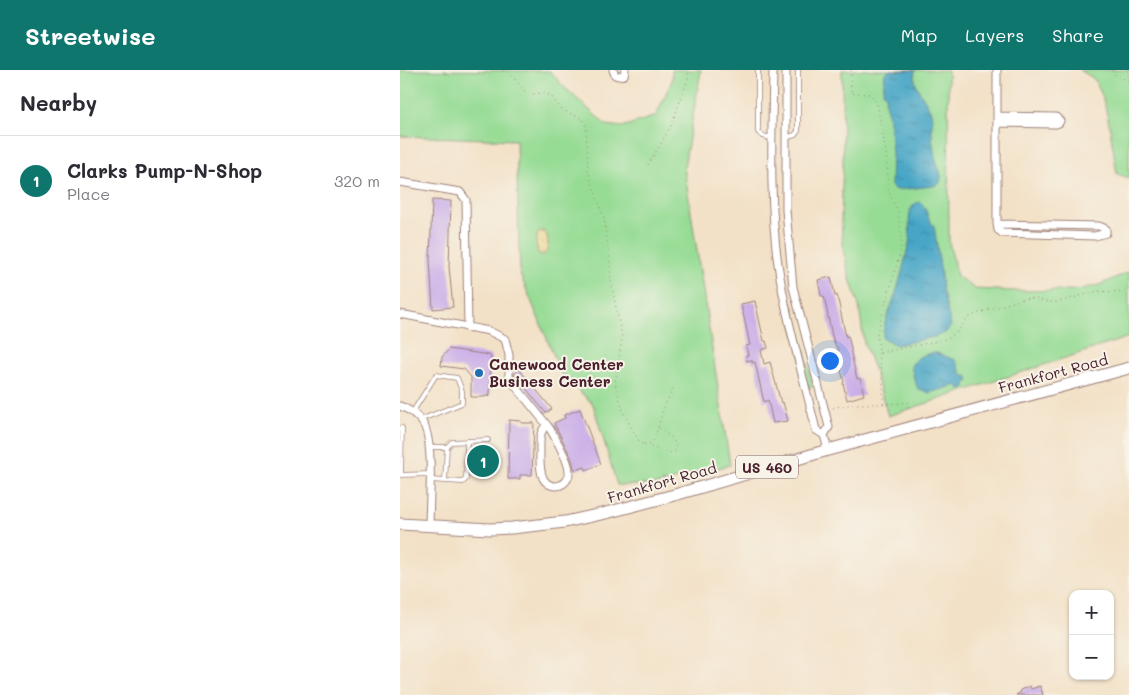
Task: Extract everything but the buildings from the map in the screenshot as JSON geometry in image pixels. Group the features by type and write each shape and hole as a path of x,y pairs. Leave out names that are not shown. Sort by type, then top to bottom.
{"main road":[{"name":"Frankfort Road","path":"400,524 512,528 565,522 669,496 828,450 1129,368"}],"street":[{"path":"613,70 615,75 618,76 624,75 625,70"},
{"path":"773,70 773,212 784,300 816,430 824,435 828,450"},
{"path":"786,70 786,210 793,287 829,427 824,435"},
{"path":"997,224 1100,226 1106,230 1106,234 1095,236 1002,234 998,230 997,224 997,120 998,70"},
{"path":"1058,117 1060,121 1059,124 1056,124 997,120 1058,117"},
{"path":"400,182 460,192 466,200 468,328"},
{"path":"400,314 489,331 505,339 509,355 509,378 547,425 568,464 569,476 561,485 556,486 547,483 540,468 541,432 547,425"},
{"path":"400,406 406,408 423,423 430,447 429,526"}],"lane":[{"path":"758,70 758,132 763,136 772,138"},
{"path":"785,138 795,135 798,131 798,70"},
{"path":"412,413 436,375 457,378 462,391 462,403 420,420"},
{"path":"400,428 402,428 401,475 463,482 466,479 467,441"},
{"path":"445,481 447,447 452,442 488,440"},
{"path":"430,447 447,447"}],"path":[{"path":"503,70 510,74 526,92 531,94 544,93 551,96 562,110 583,119 586,126 588,171 604,218 611,282 622,338 615,383 624,414 640,443 668,453 675,451 677,447 676,442 658,427"},
{"path":"648,165 671,126 688,79 689,70"},
{"path":"851,70 851,94 870,94 877,103 886,153 889,192 898,212 901,234 900,250 877,332 883,404"},
{"path":"1112,70 1117,77 1129,80"},
{"path":"879,354 947,340 952,337 968,318 978,313 1015,302 1033,298 1058,302 1098,291 1118,292 1129,289"},
{"path":"643,444 651,443 654,440 673,389"},
{"path":"825,411 846,405 912,402"}],"green space":[{"path":"400,70 550,71 563,86 606,125 622,127 656,116 672,80 672,70 701,70 684,167 730,465 655,485 617,485 593,404 562,375 520,274 516,140 400,136"},
{"path":"842,70 948,70 949,242 957,276 975,289 1017,291 1077,290 1099,285 1129,272 1129,337 888,416 864,343 859,306 843,249 841,218 843,161"},
{"path":"1079,70 1129,70 1129,178 1117,174 1109,126 1100,89 1092,78"},
{"path":"793,306 813,386 810,388 808,387 788,307"}],"sand":[{"path":"540,231 545,232 547,237 548,247 544,255 539,254 536,246 536,239"}],"water":[{"path":"891,70 915,70 917,87 932,115 933,143 941,177 940,183 933,186 897,190 891,186 892,153 885,103 886,96 883,92 885,73"},
{"path":"920,202 934,226 942,288 951,326 945,333 934,337 896,345 883,338 884,326 898,287 909,243 910,213 915,204"},
{"path":"930,353 937,353 955,360 963,376 967,376 969,381 965,383 965,388 960,389 957,385 929,393 918,389 911,365 919,357"}],"place":[{"name":"Canewood Center Business Center","path":"479,373"},
{"name":"Clarks Pump-N-Shop","path":"483,461"}]}
